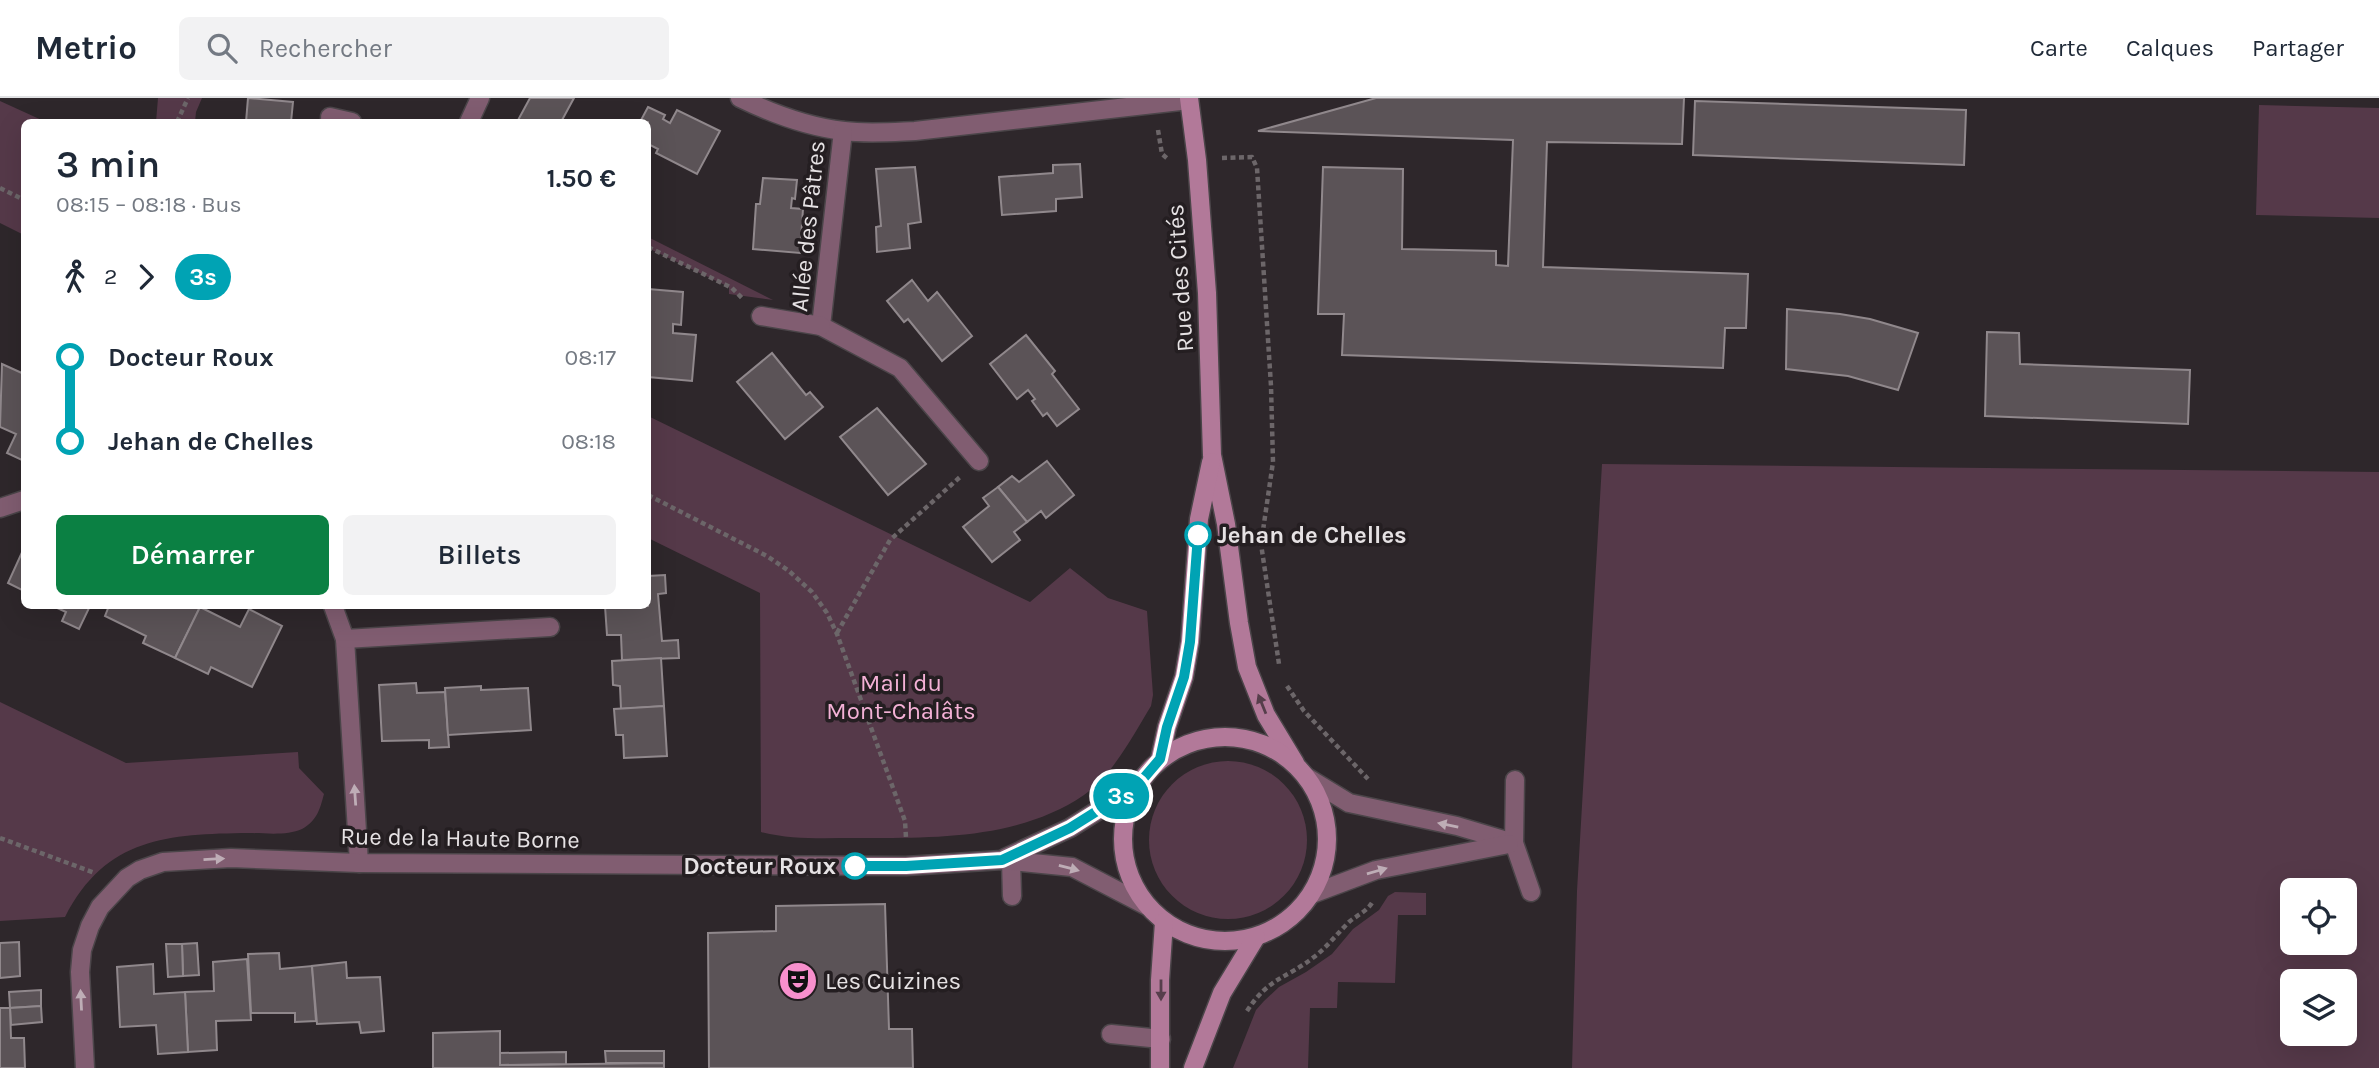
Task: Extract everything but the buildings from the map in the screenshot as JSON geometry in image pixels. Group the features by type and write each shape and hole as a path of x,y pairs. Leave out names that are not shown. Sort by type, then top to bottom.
{"street":[{"path":"470,119 480,98"},
{"path":"740,98 791,118 843,131 915,131 1189,99"},
{"name":"Rue des Cités","path":"1189,99 1197,160 1207,293 1212,455 1226,524 1238,623 1247,667 1266,715 1295,763"},
{"path":"330,117 339,119"},
{"name":"Allée des Pâtres","path":"821,326 843,131"},
{"name":"Allée des Pâtres","path":"761,316 821,326 901,368 979,461"},
{"name":"Rue des Cités","path":"1160,759 1167,727 1184,677 1190,642 1199,519 1212,455"},
{"path":"0,508 21,501"},
{"path":"334,609 345,639 359,863"},
{"path":"345,639 550,627"},
{"path":"1213,737 1242,737 1270,747 1295,763 1308,778 1322,805 1328,835 1325,865 1312,894 1297,913 1278,927 1256,937 1224,942 1192,937 1164,922 1147,906 1130,879 1122,848 1125,816 1137,786 1160,759 1185,744 1213,737"},
{"path":"1308,778 1349,803 1457,826 1514,843"},
{"path":"1515,780 1514,843 1531,892"},
{"name":"Rue de la Haute Borne","path":"1007,860 1070,828 1137,786"},
{"path":"1312,894 1376,870 1514,843"},
{"name":"Rue de la Haute Borne","path":"85,1068 80,972 82,950 100,907 127,878 163,862 231,858 359,863 906,866 1007,860 1072,867 1147,906"},
{"path":"1007,860 1012,896"},
{"path":"1160,1068 1160,980 1164,922"},
{"path":"1192,1068 1222,993 1256,937"},
{"path":"1111,1034 1161,1039"}],"path":[{"path":"178,119 188,98"},
{"path":"1216,158 1252,157 1256,168 1271,386 1273,462 1261,544 1275,645 1281,669"},
{"path":"0,188 21,198"},
{"path":"651,248 732,288 761,316"},
{"path":"837,634 890,540 979,461"},
{"path":"651,497 767,556 812,592 827,613 905,821 906,866"},
{"path":"1284,679 1287,688 1304,711 1373,784"},
{"path":"0,838 96,874"},
{"path":"1244,1015 1264,989 1312,959 1350,921 1371,906 1375,898"}],"green space":[{"path":"158,98 202,98 195,119 156,119"},
{"path":"0,101 39,119 21,119 21,234 0,223"},
{"path":"2259,105 2379,108 2379,218 2256,215"},
{"path":"651,239 773,300 729,294 729,287 651,249"},
{"name":"Mail du Mont-Chalâts","path":"651,417 1030,602 1070,568 1108,598 1147,611 1153,695 1151,706 1113,766 1094,787 1058,810 1031,821 974,833 915,838 808,838 761,832 760,593 651,539"},
{"path":"1602,464 2379,472 2379,1068 1572,1068 1577,891"},
{"path":"0,702 126,763 298,752 299,768 324,794 321,805 311,822 290,833 192,835 142,845 100,870 81,890 65,917 0,921"},
{"path":"1228,761 1258,767 1284,784 1301,810 1307,840 1301,870 1284,896 1258,913 1228,919 1198,913 1172,896 1155,870 1149,840 1155,810 1172,784 1198,767"},
{"path":"1395,892 1426,893 1426,915 1398,915 1395,983 1338,982 1337,1008 1310,1008 1308,1068 1233,1068 1256,1010 1264,1001 1279,987 1332,954 1353,929 1379,910 1388,896"}],"bus line":[{"name":"3s","path":"855,866 1002,860 1070,828 1137,786 1160,759 1167,727 1184,677 1190,642 1198,535"}],"place":[{"name":"Jehan de Chelles","path":"1198,535"},
{"name":"Docteur Roux","path":"855,866"},
{"name":"Les Cuizines","path":"798,981"}]}
